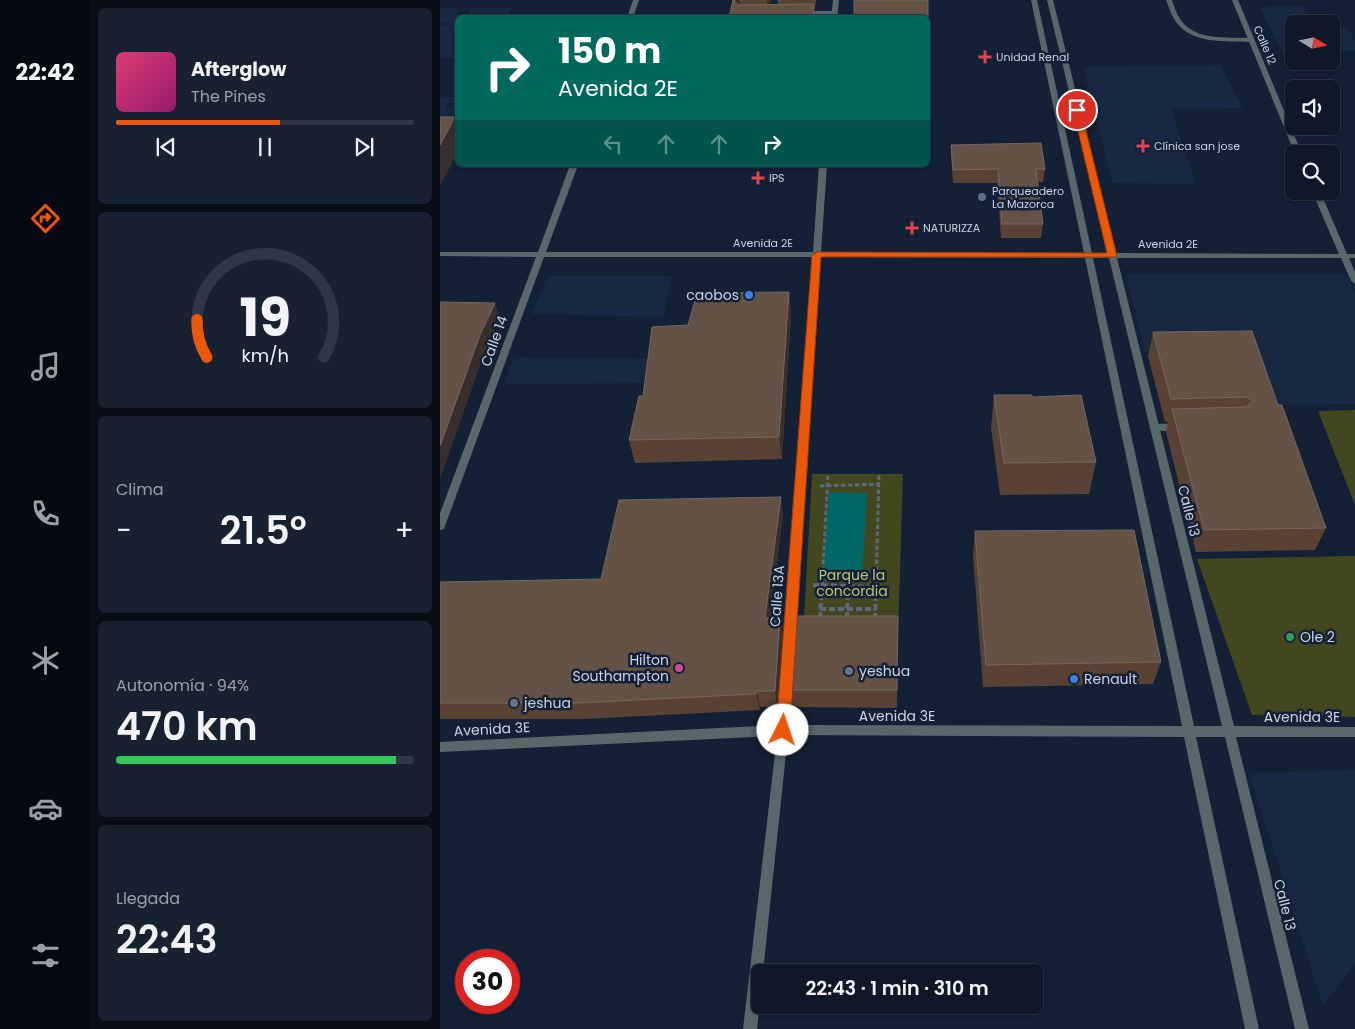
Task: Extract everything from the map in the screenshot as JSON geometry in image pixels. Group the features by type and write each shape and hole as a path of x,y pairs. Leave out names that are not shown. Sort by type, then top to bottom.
{"street":[{"path":"631,15 636,0"},
{"path":"792,13 834,15 836,0"},
{"path":"1034,0 1252,1029"},
{"name":"Calle 13","path":"1050,0 1302,1029"},
{"path":"1169,0 1175,17 1180,24 1208,39 1250,40"},
{"name":"Calle 12","path":"1235,0 1250,40 1296,145"},
{"name":"Calle 14","path":"440,526 573,167"},
{"name":"Calle 13A","path":"750,1029 783,730 823,167"},
{"path":"1320,200 1355,281"},
{"name":"Avenida 2E","path":"440,254 1355,256"},
{"path":"1154,427 1192,426"},
{"name":"Avenida 3E","path":"440,747 783,730 1355,732"}],"path":[{"path":"819,625 828,474"},
{"path":"875,626 879,474"},
{"path":"816,486 879,484"},
{"path":"822,586 877,587"},
{"path":"847,625 848,586"},
{"path":"820,609 876,609"}],"shaded area":[{"path":"1303,6 1307,15 1285,15 1285,51 1282,51 1259,7"},
{"path":"440,8 459,9 457,15 455,15 455,23 440,23"},
{"path":"471,8 512,8 508,15 467,15"},
{"path":"440,25 455,25 455,58 440,58"},
{"path":"1340,27 1347,27 1355,41 1355,51 1340,51"},
{"name":"Clínica san jose","path":"1221,65 1243,108 1171,109 1196,184 1112,183 1083,67"},
{"path":"440,97 455,97 455,103 448,103 445,108 455,109 455,118 440,117"},
{"path":"1126,274 1347,274 1355,294 1355,404 1269,405 1249,350 1145,352"},
{"path":"548,276 672,276 663,317 531,314"},
{"path":"514,357 656,359 651,383 504,384"},
{"path":"829,492 867,493 862,580 822,580"},
{"path":"1355,770 1355,963 1323,1006 1249,773"}],"green space":[{"path":"1355,410 1355,505 1318,411"},
{"name":"Parque la concordia","path":"812,474 903,474 898,634 803,634"},
{"name":"Ole 2","path":"1355,556 1355,717 1252,715 1197,559"}],"building":[{"path":"733,0 739,5 814,4 813,15 730,15"},
{"path":"854,0 928,0 928,15 854,15"},
{"path":"440,117 455,117 440,145"},
{"path":"1041,143 1045,169 1036,169 1043,224 1002,224 998,169 953,170 951,145"},
{"path":"789,292 779,437 629,440 639,396 643,396 652,327 688,325 697,293"},
{"path":"440,302 495,303 480,335 440,446"},
{"path":"1252,331 1278,405 1282,405 1326,528 1204,530 1172,409 1246,407 1253,401 1246,397 1171,399 1153,332"},
{"path":"994,395 1032,395 1032,397 1081,395 1096,462 1004,463"},
{"path":"781,497 765,618 780,618 775,691 757,691 756,694 578,703 440,703 440,582 601,579 619,500"},
{"path":"1134,530 1161,662 986,665 975,531"},
{"name":"yeshua","path":"795,616 898,616 897,690 789,690"}],"place":[{"name":"Unidad Renal","path":"985,57"},
{"name":"Clínica san jose","path":"1143,146"},
{"name":"IPS","path":"758,178"},
{"name":"Parqueadero La Mazorca","path":"982,197"},
{"name":"NATURIZZA","path":"912,228"},
{"name":"caobos","path":"749,295"},
{"name":"Ole 2","path":"1290,637"},
{"name":"Hilton Southampton","path":"679,668"},
{"name":"yeshua","path":"849,671"},
{"name":"Renault","path":"1074,679"},
{"name":"jeshua","path":"514,703"}],"route":[{"path":"783,730 817,255 1112,256 1077,110"}]}
